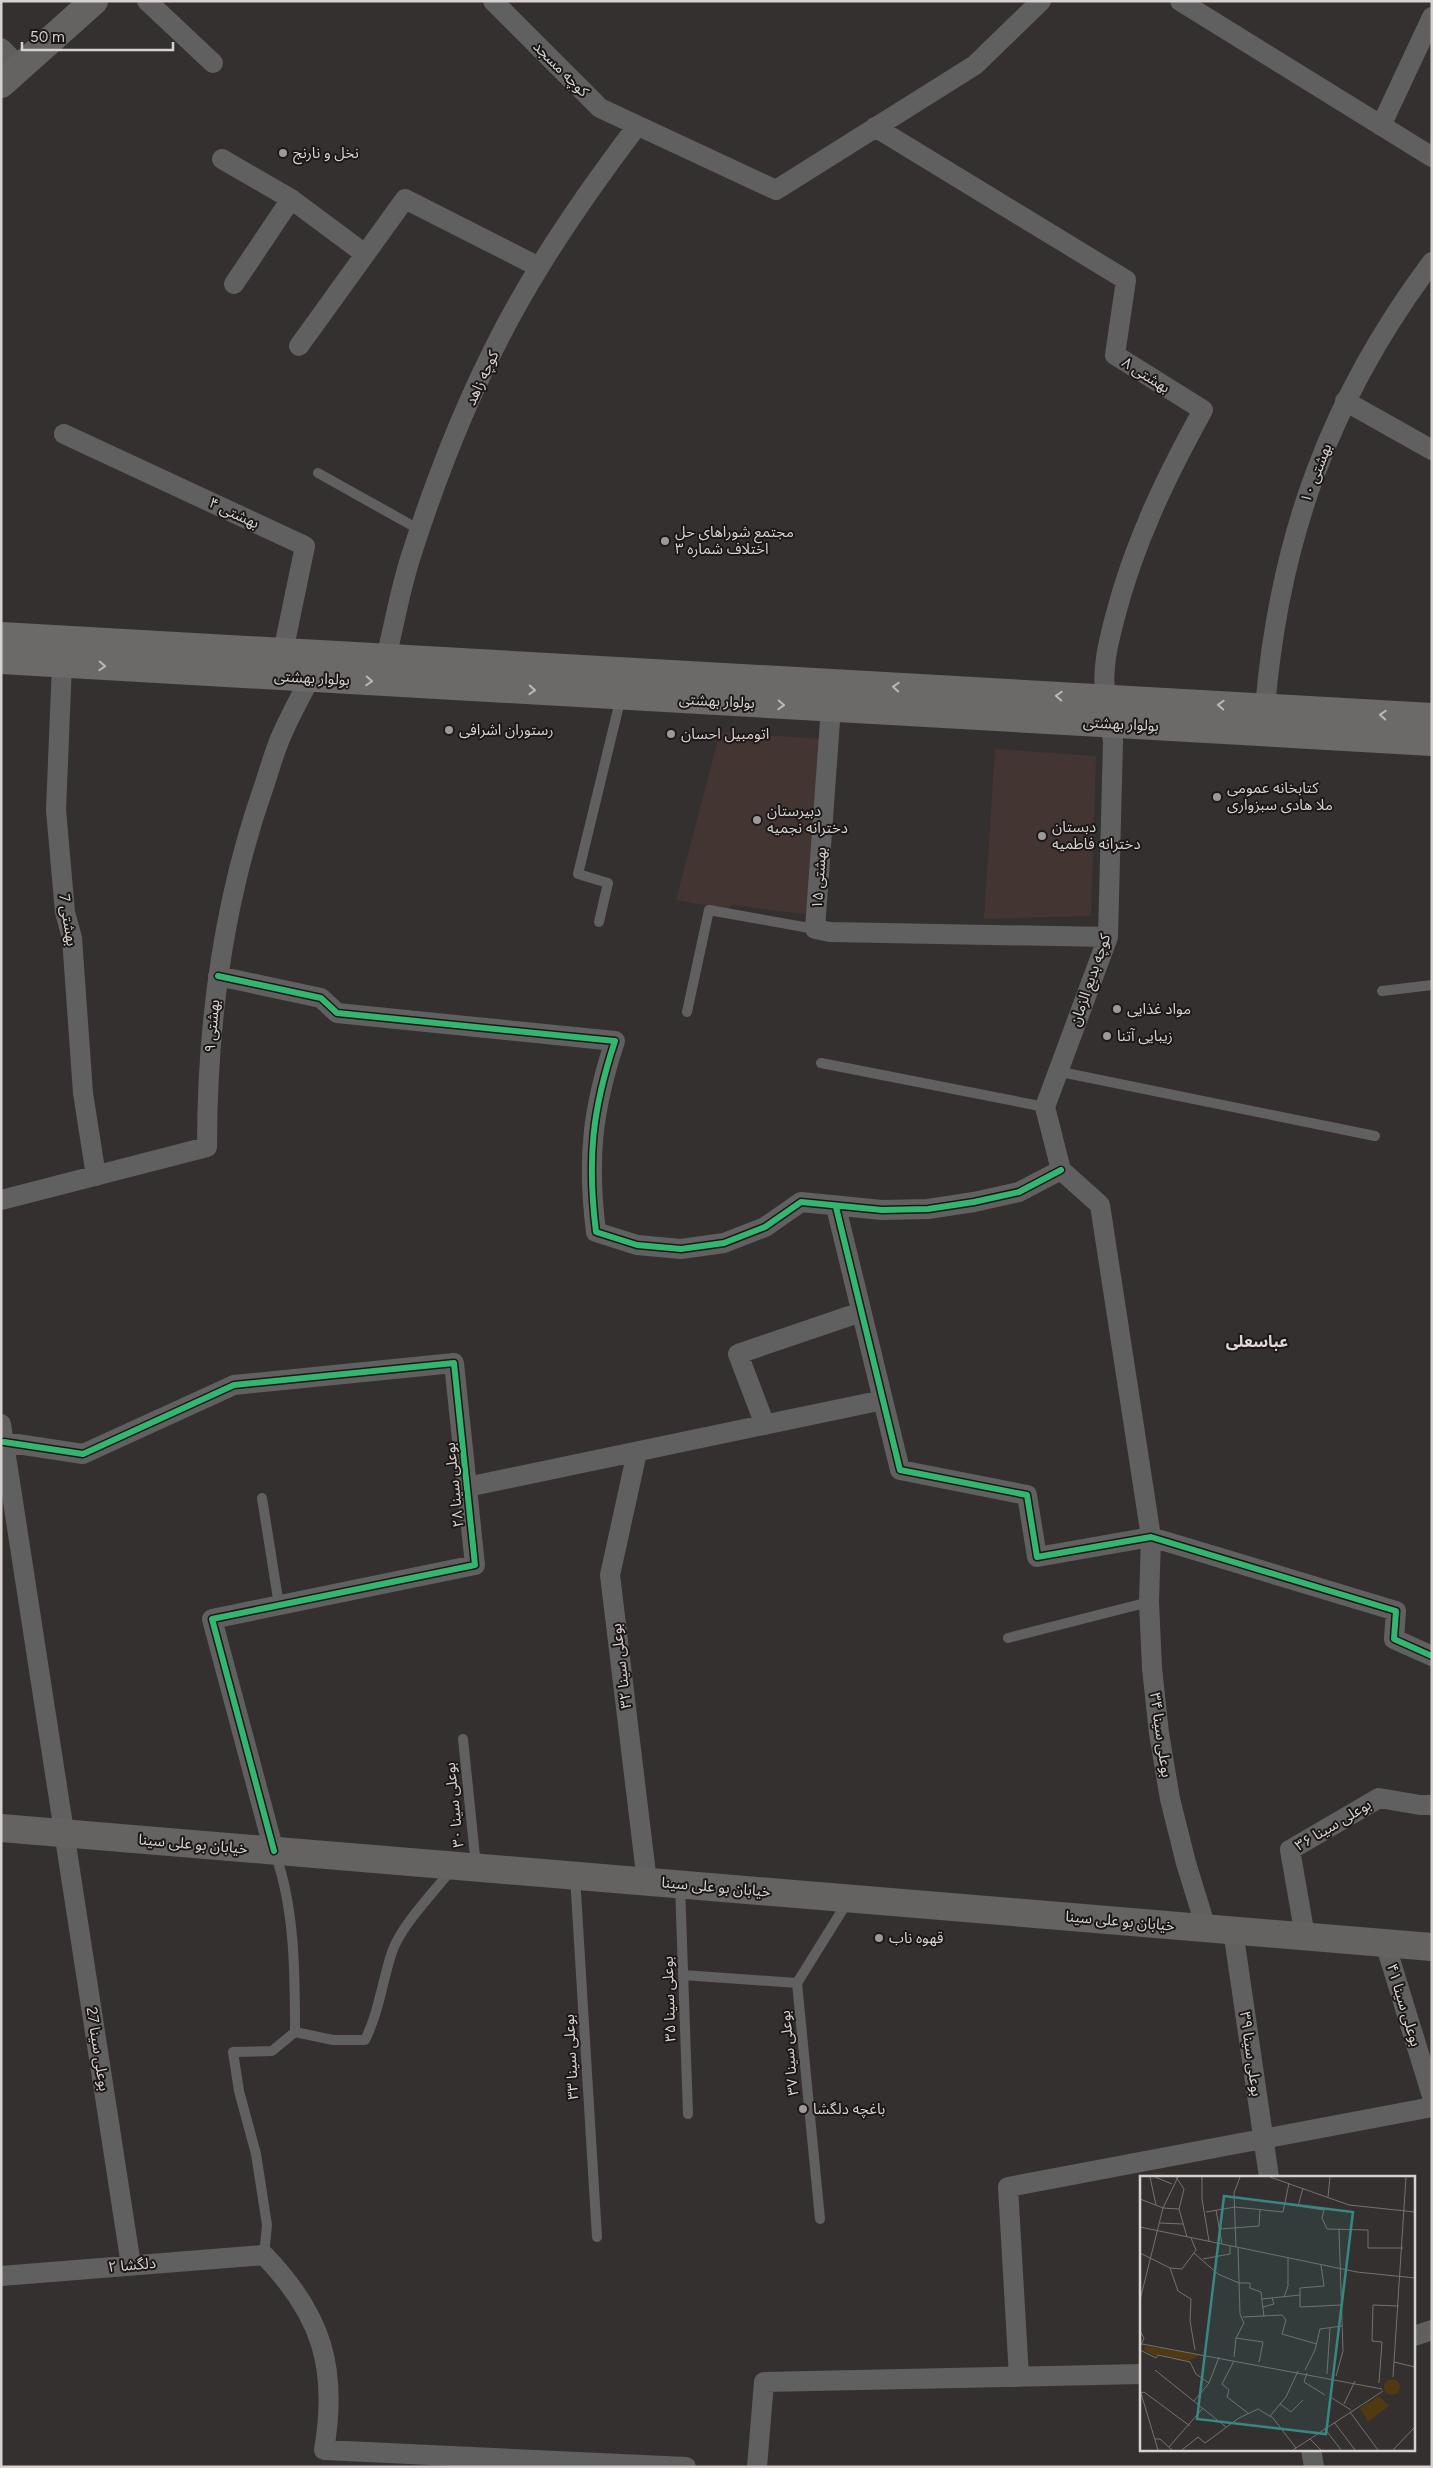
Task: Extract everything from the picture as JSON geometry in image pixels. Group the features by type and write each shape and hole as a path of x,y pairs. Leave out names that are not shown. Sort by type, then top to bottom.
{"main road":[{"path":"10,75 94,1"},
{"name":"بولوار بهشتی","path":"1,636 386,658 1108,711 1432,742"},
{"name":"بولوار بهشتی","path":"1,660 831,707 1108,711 1265,708 1432,717"},
{"name":"خیابان بو علی سینا","path":"1,1828 1432,1947"}],"street":[{"path":"147,1 212,63"},
{"name":"کوچه مسجد","path":"493,1 600,108 776,190 875,127"},
{"path":"875,127 975,65 1041,1"},
{"path":"1180,1 1432,158"},
{"path":"1380,126 1432,16"},
{"path":"1,48 10,75"},
{"name":"کوچه زاهد","path":"386,658 410,560 420,530 445,459 488,361 539,267 586,195 637,126"},
{"name":"بهشتی ۸","path":"875,127 1126,280 1115,355 1203,410 1160,491 1145,524 1124,584 1108,646 1103,681 1108,711"},
{"path":"222,159 291,199 365,254"},
{"path":"234,284 291,199"},
{"path":"299,346 405,199 539,267"},
{"name":"بهشتی ۱۰","path":"1265,708 1270,654 1281,588 1297,524 1319,462 1345,401 1375,345 1409,292 1432,262"},
{"path":"1345,401 1432,450"},
{"name":"بهشتی ۴","path":"64,434 305,546 283,652"},
{"name":"بهشتی 7","path":"62,664 56,810 65,912 72,938 83,1093 96,1176"},
{"name":"بهشتی ۹","path":"1,1200 207,1147 207,1088 218,976 229,907 252,819 282,733 310,678"},
{"name":"بهشتی ۱۵","path":"815,929 831,707"},
{"name":"کوچه بدیع الزمان","path":"1045,1107 1056,1071 1108,937 1113,741 1108,711"},
{"path":"815,929 840,932 1108,937"},
{"path":"218,976 320,998 337,1013 615,1042 603,1078 594,1116 590,1155 591,1194 596,1232 637,1245 681,1249 724,1243 765,1227 801,1202 836,1207 882,1210 928,1209 974,1202 1019,1192 1061,1170 1045,1107"},
{"name":"بوعلی سینا ۳۴","path":"1061,1170 1100,1205 1151,1537 1149,1602 1152,1668 1159,1733 1172,1808 1206,1928"},
{"path":"836,1207 900,1470 1027,1495 1037,1557 1151,1537 1396,1611 1394,1639 1432,1656"},
{"path":"765,1425 738,1354 861,1312"},
{"name":"بوعلی سینا ۲۸","path":"3,1433 83,1454 234,1385 454,1363 475,1565 212,1620 274,1850"},
{"path":"467,1487 883,1400"},
{"name":"بوعلی سینا 27","path":"3,1433 131,2266"},
{"name":"بوعلی سینا ۳۲","path":"637,1452 610,1575 647,1882"},
{"name":"بوعلی سینا ۳۶","path":"1305,1936 1290,1850 1379,1798 1432,1805"},
{"name":"بوعلی سینا ۳۹","path":"1233,1930 1269,2176"},
{"name":"بوعلی سینا ۴۱","path":"1385,1943 1432,2096"},
{"path":"1019,2376 1008,2187 1432,2107"},
{"path":"264,2255 285,2277 303,2302 316,2330 326,2359 330,2389 330,2412 324,2450 686,2467"},
{"name":"دلگشا ۲","path":"1,2276 264,2255"},
{"path":"1416,2335 1432,2330"},
{"path":"757,2467 764,2382 1140,2374"},
{"path":"1311,2450 1314,2467"}],"lane":[{"path":"318,473 420,530"},
{"path":"600,922 608,883 578,874 621,696"},
{"path":"687,1012 709,910 815,929"},
{"path":"1382,991 1432,985"},
{"path":"821,1063 1045,1107"},
{"path":"1056,1071 1375,1136"},
{"path":"262,1498 279,1605"},
{"path":"1008,1638 1149,1602"},
{"name":"بوعلی سینا ۳۰","path":"463,1739 465,1866"},
{"path":"274,1850 285,1888 293,1973 295,2032"},
{"path":"295,2032 333,2040 365,2040 375,2020 392,1950 419,1907 465,1866"},
{"name":"بوعلی سینا ۳۳","path":"575,1876 597,2237"},
{"name":"بوعلی سینا ۳۵","path":"680,1884 688,2114"},
{"path":"683,1975 797,1983 850,1899"},
{"name":"بوعلی سینا ۳۷","path":"797,1983 820,2220"},
{"path":"264,2255 267,2225 256,2154 239,2091 232,2052 272,2052 295,2032"}],"shaded area":[{"name":"دبیرستان دخترانه نجمیه","path":"720,732 821,739 809,910 804,914 731,905 730,909 676,900"},
{"name":"دبستان دخترانه فاطمیه","path":"995,749 1096,756 1091,916 984,919"}],"cycle path":[{"path":"218,976 321,998 337,1013 615,1041 601,1090 594,1135 592,1158 593,1206 596,1232 637,1245 681,1249 724,1243 765,1227 801,1202 882,1210 928,1209 974,1202 1019,1192 1061,1170"},
{"path":"836,1207 900,1470 1027,1495 1037,1557 1151,1537 1396,1611 1394,1639 1432,1656"},
{"path":"4,1442 83,1454 234,1385 454,1363 475,1565 212,1619 274,1851"}],"place":[{"name":"نخل و نارنج","path":"283,153"},
{"name":"مجتمع شوراهای حل اختلاف شماره ۳","path":"665,541"},
{"name":"رستوران اشرافی","path":"449,730"},
{"name":"اتومبیل احسان","path":"671,734"},
{"name":"کتابخانه عمومی ملا هادی سبزواری","path":"1217,797"},
{"name":"دبیرستان دخترانه نجمیه","path":"757,820"},
{"name":"دبستان دخترانه فاطمیه","path":"1042,836"},
{"name":"مواد غذایی","path":"1117,1009"},
{"name":"زیبایی آتنا","path":"1107,1036"},
{"name":"قهوه ناب","path":"879,1938"},
{"name":"باغچه دلگشا","path":"803,2109"}],"district":[{"name":"عباسعلی","path":"1257,1341"}]}
